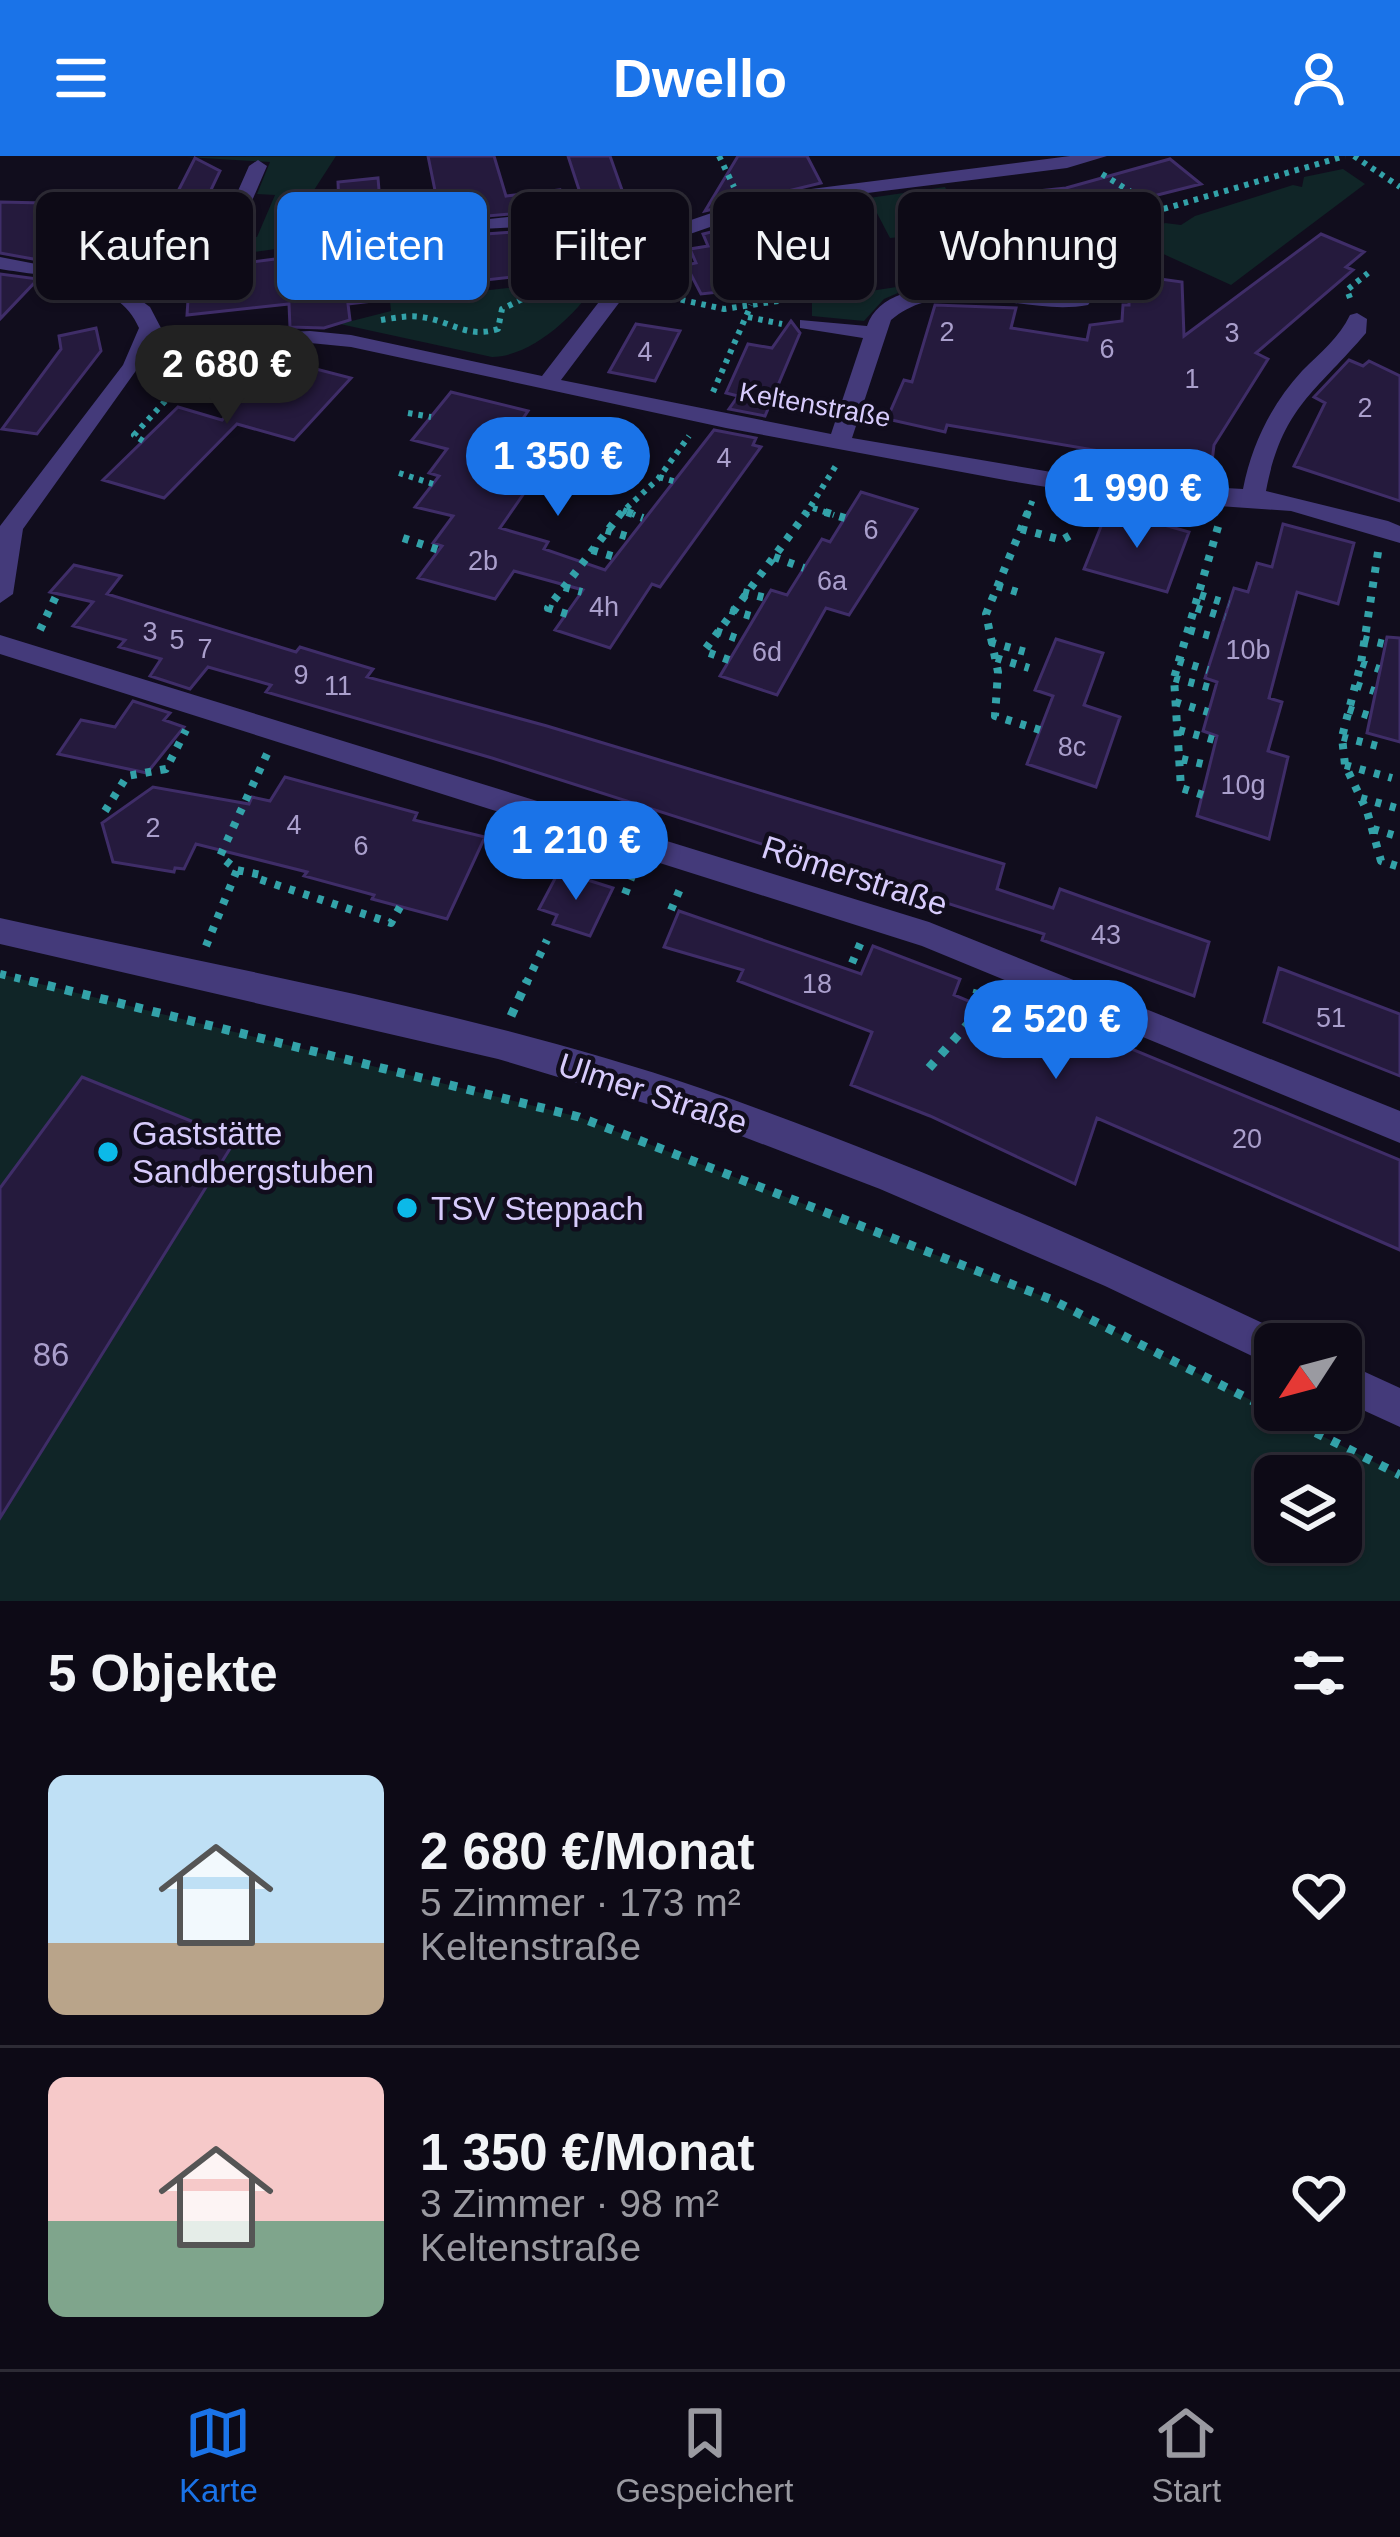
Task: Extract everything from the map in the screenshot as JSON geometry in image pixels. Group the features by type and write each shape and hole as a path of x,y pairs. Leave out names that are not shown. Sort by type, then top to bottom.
{"street":[{"path":"830,192 1098,156"},
{"path":"247,192 258,166"},
{"path":"0,263 36,270"},
{"path":"845,441 881,317 894,302 920,295 1081,301"},
{"path":"0,594 6,527 146,345 150,328 143,306 135,300"},
{"path":"548,383 609,300"},
{"path":"1253,498 1263,450 1285,405 1300,382 1355,333 1357,319"},
{"path":"807,324 876,334"},
{"name":"Keltenstraße","path":"146,345 334,339 701,416 1127,492 1226,495 1304,505 1391,531"},
{"name":"Römerstraße","path":"0,644 928,934 1400,1127"},
{"name":"Ulmer Straße","path":"0,931 498,1044 697,1103 888,1175 1118,1273 1254,1338"},
{"path":"1362,1390 1400,1408"}],"path":[{"path":"719,156 736,192"},
{"path":"1161,211 1350,156 1400,187"},
{"path":"1123,187 1131,192"},
{"path":"690,284 641,292 724,309 892,284"},
{"path":"430,319 451,332 475,336 498,329 502,309 516,300"},
{"path":"567,614 548,608 606,530 681,448 701,416 751,305"},
{"path":"143,440 134,435 169,398"},
{"path":"408,413 431,417"},
{"path":"729,659 704,651 754,574 775,557 813,508 845,441"},
{"path":"681,448 697,453"},
{"path":"672,461 688,466"},
{"path":"399,473 433,484"},
{"path":"659,477 676,482"},
{"path":"1040,730 995,716 994,658 986,614 1042,477"},
{"path":"1203,795 1181,788 1174,678 1226,495"},
{"path":"639,496 655,502"},
{"path":"813,508 845,518"},
{"path":"623,510 644,518"},
{"path":"1021,529 1062,540 1076,532"},
{"path":"606,530 629,537"},
{"path":"1391,531 1342,737 1345,765 1373,829 1381,861 1400,867"},
{"path":"403,538 439,550"},
{"path":"592,550 615,557"},
{"path":"775,557 804,568"},
{"path":"580,567 597,571"},
{"path":"997,586 1024,594"},
{"path":"564,587 582,592"},
{"path":"743,592 766,598"},
{"path":"1200,595 1228,604"},
{"path":"1196,608 1225,617"},
{"path":"730,610 754,617"},
{"path":"1189,630 1218,638"},
{"path":"716,632 741,640"},
{"path":"1363,639 1384,644"},
{"path":"990,642 1033,655"},
{"path":"994,658 1029,668"},
{"path":"1178,661 1208,670"},
{"path":"1360,662 1379,669"},
{"path":"1174,678 1215,688"},
{"path":"1356,685 1374,691"},
{"path":"1174,702 1208,712"},
{"path":"106,811 127,776 166,769 200,706"},
{"path":"1347,709 1370,716"},
{"path":"1178,730 1218,741"},
{"path":"261,874 237,870 220,856 278,731"},
{"path":"1342,737 1377,746"},
{"path":"1182,758 1211,766"},
{"path":"1345,765 1392,778"},
{"path":"1360,797 1400,809"},
{"path":"1373,829 1400,837"},
{"path":"268,862 259,879 322,897"},
{"path":"192,974 237,870"},
{"path":"332,883 320,902 391,923 400,907"},
{"path":"498,1044 547,940"},
{"path":"929,1068 968,1024 987,959"},
{"path":"0,974 579,1118 1050,1299 1400,1475"}],"green space":[{"path":"336,156 313,192 277,192 277,247 253,252 253,237 275,195 257,194 270,162 186,157"},
{"path":"1343,169 1365,184 1231,285 1161,253 1161,225 1165,223 1181,225 1195,216 1293,185 1302,187 1304,177"},
{"path":"945,187 948,192 910,192"},
{"path":"898,194 898,237 890,238 874,208 874,197"},
{"path":"898,287 898,293 884,299 864,321 812,316 816,300 874,300 874,290"},
{"path":"511,288 511,300 584,300 539,341 492,357 340,324 391,311 390,301 487,300 487,290"},
{"name":"TSV Steppach","path":"0,974 579,1117 1050,1299 1254,1402 1254,1431 1312,1431 1360,1455 1254,1455 1254,1563 1362,1563 1362,1456 1400,1475 1400,1601 0,1601"}],"building":[{"path":"428,156 494,156 506,196 511,195 511,214 487,216 487,192 435,192"},
{"path":"568,156 610,156 623,192 580,192"},
{"path":"738,156 807,156 821,183 784,192 716,192"},
{"path":"195,158 220,171 210,192 178,192"},
{"path":"1170,159 1201,184 1161,194 1028,192 1066,188"},
{"path":"378,178 379,192 338,192 338,182"},
{"path":"0,202 36,203 36,259 0,253"},
{"path":"511,232 511,277 487,280 487,234"},
{"path":"713,232 713,293 701,294 689,264 696,263 690,249 708,246 703,234"},
{"path":"1321,234 1364,252 1346,267 1353,270 1256,353 1268,359 1214,445 1211,470 947,425 945,432 887,419 904,380 912,382 935,305 1016,308 1011,328 1087,340 1090,325 1122,321 1123,305 1129,305 1129,300 1161,300 1161,279 1182,282 1184,336"},
{"path":"277,259 277,300 382,300 348,304 350,320 324,328 290,327 289,304 187,315 188,300 253,300 253,262"},
{"path":"0,274 36,279 36,281 0,319"},
{"path":"791,321 800,333 765,416 729,409 738,396 726,393 748,344 772,348"},
{"path":"636,324 680,331 655,381 609,372"},
{"path":"96,328 101,351 37,434 2,429 61,349 59,336"},
{"path":"281,360 351,378 294,440 237,424 164,498 103,480 178,407 222,420"},
{"path":"1349,360 1363,366 1369,361 1400,376 1400,501 1294,466 1325,403 1314,397"},
{"path":"451,392 528,411 494,461 538,473 500,528 548,542 544,549 605,570 714,430 756,438 753,445 761,447 660,587 652,584 610,648 555,630 583,590 514,571 495,599 418,578 442,546 433,543 453,516 415,507 439,476 429,473 447,449 412,440"},
{"path":"861,492 917,509 849,615 826,608 777,695 720,676 771,590 787,595 822,539 830,542"},
{"path":"1108,509 1189,532 1167,592 1084,569"},
{"path":"1283,524 1354,543 1338,604 1297,592 1269,698 1282,702 1268,751 1288,757 1269,839 1197,816 1217,736 1203,731 1217,682 1205,678 1234,588 1248,592 1257,563 1272,567"},
{"path":"74,565 121,576 107,594 296,652 300,647 373,669 367,677 547,726 1004,864 997,889 1053,908 1060,889 1209,942 1194,996 1042,940 1044,934 492,758 266,692 271,685 208,667 190,689 150,676 161,659 119,647 125,640 73,626 93,602 50,592"},
{"path":"1387,637 1400,638 1400,742 1367,733"},
{"path":"1056,639 1103,653 1084,705 1120,717 1096,787 1027,764 1053,696 1035,690"},
{"path":"133,701 170,713 164,720 184,727 147,773 58,754 81,720 115,727"},
{"path":"285,777 417,813 414,820 485,837 447,919 304,876 307,872 196,844 184,869 174,872 113,862 102,823 153,787 249,804 252,797 270,801"},
{"path":"559,871 613,888 590,936 553,924 557,915 539,909"},
{"path":"679,911 861,974 873,946 960,979 954,995 1028,1026 1035,1009 1400,1160 1400,1250 1097,1118 1075,1184 851,1085 872,1032 738,981 743,970 664,947"},
{"path":"1279,968 1400,1014 1400,1076 1264,1022"},
{"path":"82,1077 236,1139 0,1518 0,1188"}],"place":[{"name":"Gaststätte Sandbergstuben","path":"108,1152"},
{"name":"TSV Steppach","path":"407,1208"}]}
